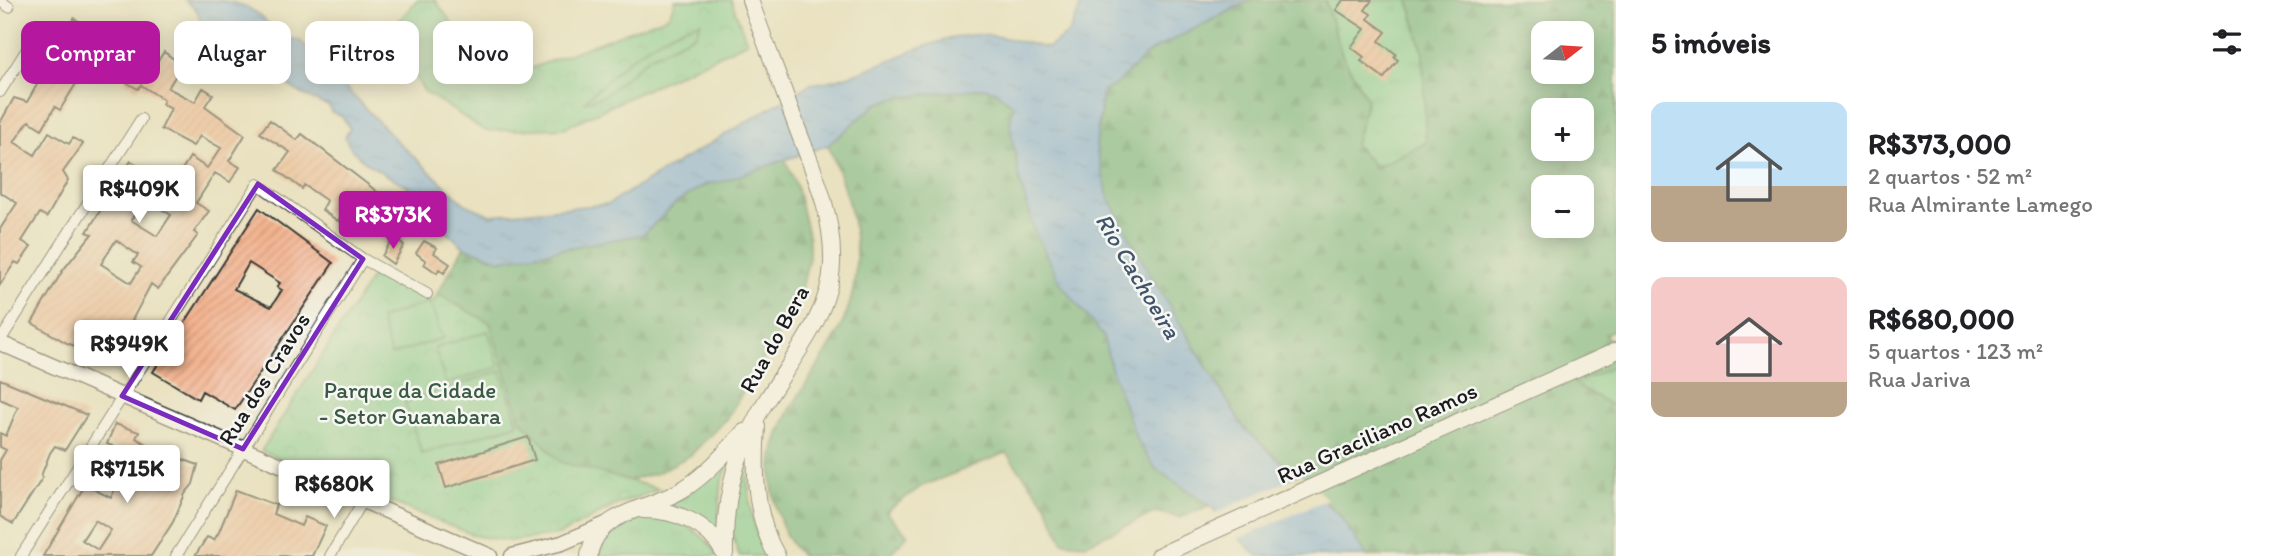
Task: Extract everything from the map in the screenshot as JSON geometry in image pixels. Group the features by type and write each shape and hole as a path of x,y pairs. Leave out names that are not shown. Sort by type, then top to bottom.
{"main road":[{"name":"Rua do Bera","path":"725,555 730,480 757,416 816,318 828,291 832,266 830,223 810,161 750,0"},
{"path":"0,342 490,556"},
{"name":"Rua Graciliano Ramos","path":"1160,555 1616,351"},
{"name":"Rua do Bera","path":"607,523 672,495 693,482 729,449 757,416"},
{"path":"757,416 755,452 761,514 777,556"},
{"path":"634,510 666,511 690,520 712,535 725,555"},
{"path":"512,556 562,543 607,523"},
{"path":"589,556 596,535 607,523"}],"street":[{"path":"0,92 21,59"},
{"path":"0,342 141,119"},
{"path":"21,556 258,184 363,259 427,294"},
{"name":"Rua dos Cravos","path":"176,556 363,259"},
{"path":"330,556 363,501"}],"highlighted area":[{"path":"258,184 363,259 243,449 122,396"}],"green space":[{"path":"417,0 435,0 450,21 433,21 433,84 533,84 533,68 669,16 675,0 731,0 747,42 564,128 485,131 424,91 419,83 419,21 399,21"},
{"path":"1251,0 1325,0 1342,55 1367,99 1355,145 1375,167 1426,143 1423,53 1409,0 1616,0 1616,329 1605,334 1616,347 1616,556 1367,556 1340,515 1244,428 1149,273 1108,196 1096,146 1103,91 1115,85 1151,51"},
{"path":"1325,0 1409,0 1423,53 1426,143 1375,167 1355,145 1367,99 1342,55"},
{"path":"701,22 696,34 649,57 605,95 584,102 637,53 667,35"},
{"path":"983,88 995,91 1013,105 1010,125 1020,182 1035,232 1103,336 1113,375 1155,468 1210,505 1181,518 1156,512 1086,544 1063,542 1046,504 1006,453 922,486 886,512 908,535 888,556 802,556 786,535 777,510 772,477 775,447 785,420 844,319 856,271 854,234 847,198 828,145 877,104 895,98"},
{"path":"785,159 796,185 809,239 809,257 799,302 727,418 691,455 657,473 628,481 560,462 520,419 490,323 437,294 464,247 501,260 643,234 677,202 707,184"},
{"name":"Parque da Cidade - Setor Guanabara","path":"373,275 434,302 437,294 490,323 520,419 560,462 660,489 616,505 559,535 509,541 476,536 261,451"},
{"path":"430,302 442,338 391,355 380,319"},
{"path":"488,331 499,367 446,384 435,348"},
{"path":"1616,365 1616,408 1575,384"},
{"path":"501,371 518,424 422,454 405,402"},
{"path":"735,451 722,481 717,533 686,511 670,505 693,490"},
{"path":"748,451 750,505 756,531 767,556 739,556 735,543 733,503"},
{"path":"658,515 692,529 706,540 718,556 599,556 608,538 621,526"}],"water":[{"path":"185,0 239,4 266,21 200,21 198,12"},
{"name":"Rio Cachoeira","path":"1083,0 1251,0 1151,51 1115,85 1103,91 1096,146 1108,196 1149,273 1244,428 1340,516 1367,556 1258,556 1228,528 1210,505 1155,468 1137,440 1113,375 1103,336 1061,284 1035,232 1020,182 1010,125 1013,105 995,91 983,88 895,98 877,104 828,145 721,182 706,184 677,202 644,234 501,260 464,247 414,203 409,187 355,153 345,136 350,129 342,116 331,112 329,106 287,84 291,84 291,39 300,41 305,46 305,84 342,84 398,142 465,204 491,215 608,204 810,84 851,75 930,45 980,35 1047,48 1069,33"}],"pier":[{"path":"1301,475 1327,499 1236,540 1213,514"}],"building":[{"path":"1343,0 1372,0 1365,10 1371,14 1368,19 1386,32 1379,41 1396,54 1394,57 1398,60 1384,78 1361,61 1364,57 1351,47 1365,29 1336,10"},
{"path":"164,52 174,59 174,78 168,88 195,102 203,88 213,94 205,106 245,135 229,161 240,167 230,182 215,173 196,203 209,211 194,232 198,235 158,289 151,284 132,320 137,322 117,362 67,343 32,323 63,270 92,234 87,232 131,161 171,187 190,157 207,168 221,148 200,136 193,146 161,129 171,109 162,104 164,100 141,85 138,89 129,84 160,84 160,58","holes":["144,198 171,215 157,236 131,220","116,240 138,255 133,262 141,267 131,283 101,264"]},
{"path":"37,84 76,84 60,110 55,107 42,129 29,121 14,142 35,155 49,132 69,144 73,138 83,144 63,172 68,180 47,217 40,213 22,241 31,247 19,264 15,262 0,285 0,229 17,203 0,192 0,123 14,98 27,102"},
{"path":"270,120 297,140 302,134 384,197 380,204 405,220 393,239 361,219 358,223 343,213 338,221 322,210 327,201 304,185 302,189 277,170 290,152 260,133"},
{"path":"259,208 333,263 235,410 202,391 198,399 153,372","holes":["249,263 280,283 277,287 282,290 271,307 234,289"]},
{"path":"393,238 404,245 393,264 382,256"},
{"path":"424,241 437,248 434,253 450,264 444,273 439,269 437,273 424,264 426,261 416,253"},
{"path":"0,379 87,415 65,450 55,446 50,453 41,476 43,477 13,524 0,516 0,460 6,450 0,447 0,433 6,436 18,407 0,399"},
{"path":"115,424 139,432 136,438 157,450 198,465 193,484 185,494 173,522 151,556 43,556 85,485 111,498 130,453 107,444","holes":["95,520 111,530 98,550 82,540"]},
{"path":"528,437 535,460 446,488 439,465"},
{"path":"236,490 276,505 273,514 301,526 305,517 326,526 312,556 195,556 207,537 214,540 219,532"}]}
